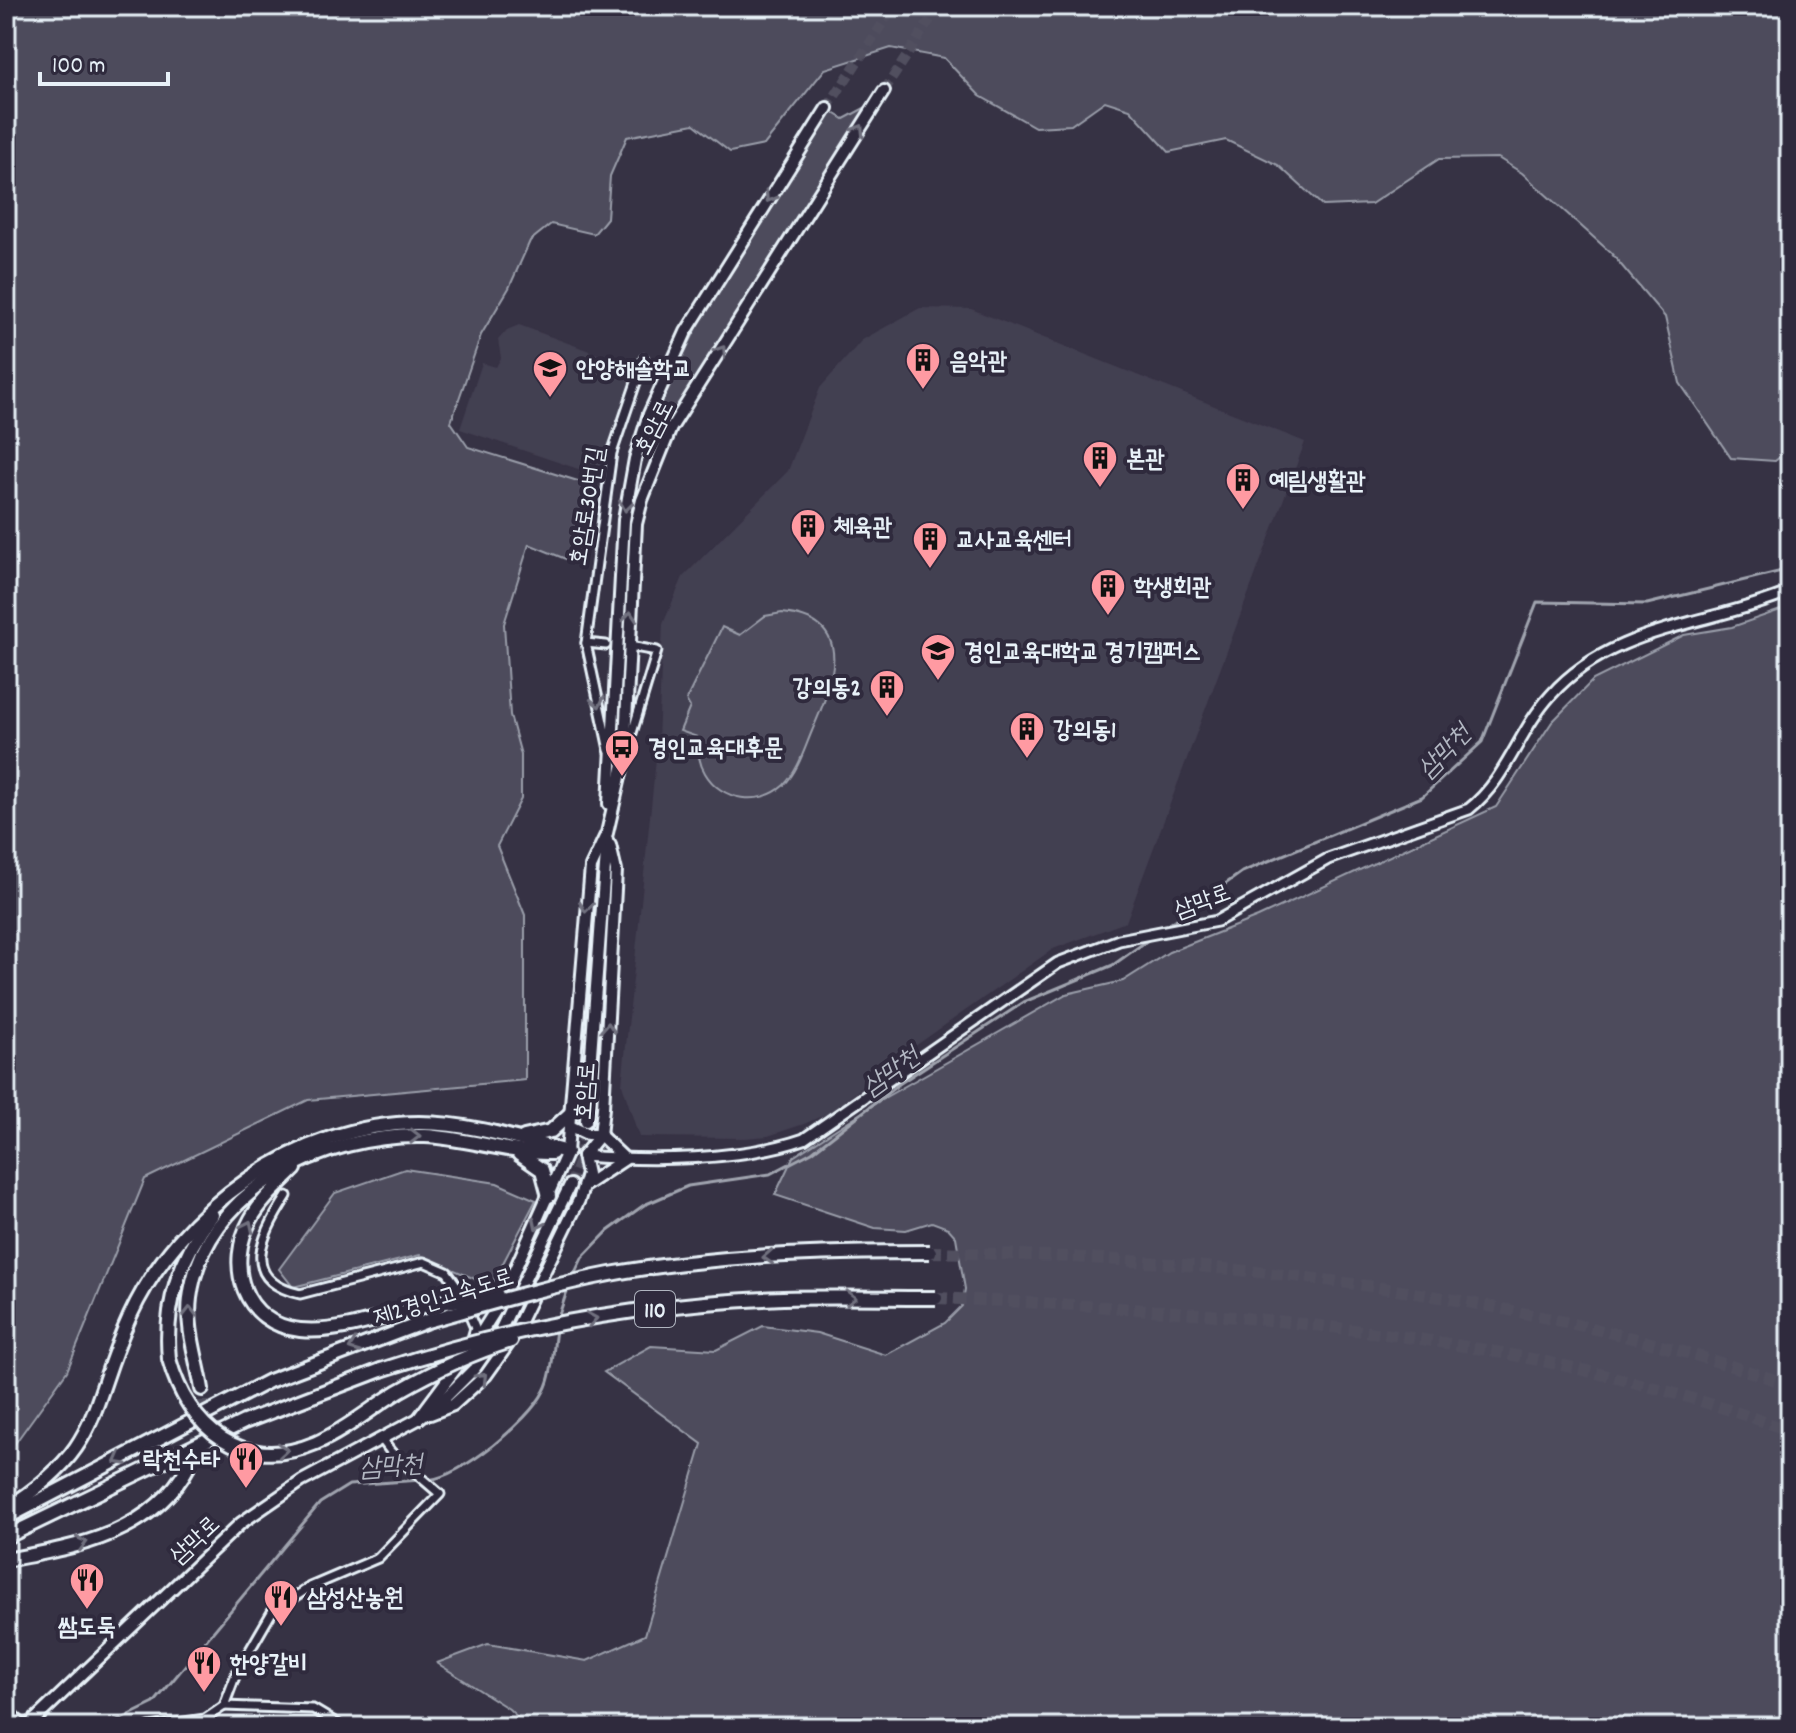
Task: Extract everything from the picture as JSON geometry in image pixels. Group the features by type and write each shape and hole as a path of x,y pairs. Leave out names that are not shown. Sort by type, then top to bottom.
{"highway":[{"path":"202,1389 189,1321 193,1280 205,1248 233,1207 276,1174 345,1146 386,1137 508,1142 544,1133 563,1123 572,1112"},
{"path":"6,1509 53,1476 73,1455 92,1423 123,1333 149,1280 173,1248 214,1204 240,1187 294,1153 352,1131 427,1123 567,1152"},
{"path":"508,1142 542,1170 549,1196"},
{"path":"303,1161 259,1206 241,1243 240,1280 255,1309 269,1320 289,1328 323,1330 432,1304 551,1286"},
{"path":"240,1187 221,1204 199,1234 179,1274 166,1325 169,1359 182,1399 211,1431 245,1449 285,1451 324,1439 425,1378 544,1326"},
{"name":"제2경인고속도로","path":"6,1518 269,1381 427,1321 551,1286 610,1274 724,1260 930,1252"},
{"name":"110","path":"6,1537 244,1422 381,1370 544,1326 654,1309 740,1301 936,1298"},
{"path":"6,1560 98,1539 132,1524 162,1504 189,1465"}],"main road":[{"name":"호암로","path":"567,1152 572,1127 591,867 607,833 624,760 636,524 671,428 884,91"},
{"name":"호암로","path":"586,1121 607,833 624,520 649,414 686,332 827,108"},
{"name":"호암로","path":"583,1156 600,1134 616,871 607,833"},
{"path":"572,1127 587,1134 600,1134 625,1159 584,1186"},
{"name":"삼막로","path":"26,1727 241,1523 302,1481 418,1419 453,1405 486,1375 526,1314 579,1200 584,1186 583,1156 567,1152 500,1303 467,1355 418,1419"},
{"path":"557,1178 570,1181 579,1200"},
{"name":"삼막로","path":"418,1419 475,1368 499,1333 570,1185"}],"street":[{"name":"호암로30번길","path":"611,760 586,643 612,453 644,359"},
{"name":"삼막로","path":"583,1156 625,1159 755,1152 804,1139 1058,963 1098,947 1217,921 1328,859 1469,809 1487,795 1502,776 1529,722 1551,695 1576,670 1619,644 1659,629 1762,604 1790,592"},
{"path":"586,643 606,645"},
{"path":"624,760 657,651 635,647"},
{"path":"287,1196 267,1227 260,1260 272,1282 281,1290 300,1294 424,1262 447,1272 471,1316 475,1328 467,1355"},
{"path":"149,1727 205,1719 224,1706 236,1674 272,1612 310,1587 378,1558 428,1510 440,1494 382,1440"},
{"path":"224,1706 313,1709 343,1727"},
{"path":"6,1708 26,1727"}],"shaded area":[{"path":"6,6 1790,6 1790,449 1775,461 1731,458 1680,383 1665,317 1611,253 1522,173 1498,158 1439,159 1371,204 1323,206 1278,165 1226,140 1169,152 1130,109 1105,101 1071,125 1035,127 980,96 944,58 891,48 825,69 764,145 730,152 694,124 627,137 610,176 607,218 594,234 551,224 530,241 509,288 481,335 451,422 468,447 594,486 578,564 529,544 504,624 510,715 521,755 521,799 497,846 525,915 525,1080 308,1100 145,1179 67,1371 6,1456"},
{"path":"868,106 658,438 651,444 648,433 654,415 704,313 831,111 844,119"},
{"name":"경인교육대학교 경기캠퍼스","path":"920,308 971,309 1305,442 1126,922 1053,949 891,1063 833,1111 804,1124 768,1136 745,1138 639,1137 622,1084 658,740 663,624 683,577 788,471 820,388 862,340"},
{"name":"안양해솔학교","path":"519,325 641,370 602,477 460,429 482,363 496,367 501,358 498,340 507,330"},
{"path":"1790,609 1790,1727 528,1727 509,1709 437,1663 488,1644 587,1661 645,1635 702,1444 604,1372 651,1346 716,1350 763,1326 817,1333 886,1355 945,1323 962,1306 965,1289 956,1237 948,1228 932,1222 906,1230 875,1228 775,1195 793,1157 884,1098 1066,994 1123,981 1169,952 1258,917 1496,807 1552,722 1593,680 1684,635 1732,627"},
{"path":"782,613 806,618 822,628 831,642 831,676 803,753 789,779 774,792 742,798 721,790 712,782 701,764 697,737 680,731 690,707 686,700 722,627 740,635 765,616"},
{"path":"405,1169 497,1183 536,1200 491,1286 420,1255 293,1287 279,1269 335,1193"}],"waterway":[{"name":"삼막천","path":"1167,926 1242,872 1422,797 1482,742 1537,602 1647,604 1790,569"},
{"name":"삼막천","path":"573,1277 582,1258 608,1231 644,1205 688,1186 770,1174 812,1152 899,1084 1024,1002 1113,965 1151,938"},
{"name":"삼막천","path":"558,1318 568,1288"},
{"name":"삼막천","path":"428,1480 458,1469 493,1446 536,1403 549,1377 556,1330"},
{"name":"삼막천","path":"105,1727 154,1703 320,1503 349,1485 421,1480"}],"tunnel":[{"path":"827,108 894,6"},
{"path":"884,91 939,6"},
{"path":"570,1185 581,1155 586,1121"},
{"path":"930,1252 1148,1262 1365,1286 1473,1303 1580,1325 1790,1385"},
{"path":"936,1298 1261,1319 1476,1348 1583,1370 1687,1397 1790,1431"},
{"path":"189,1465 202,1421 202,1389"}],"place":[{"name":"음악관","path":"923,391"},
{"name":"안양해솔학교","path":"550,399"},
{"name":"본관","path":"1100,489"},
{"name":"예림생활관","path":"1243,511"},
{"name":"체육관","path":"808,557"},
{"name":"교사교육센터","path":"930,570"},
{"name":"학생회관","path":"1108,617"},
{"name":"경인교육대학교 경기캠퍼스","path":"938,682"},
{"name":"강의동2","path":"887,718"},
{"name":"강의동1","path":"1027,760"},
{"name":"경인교육대후문","path":"622,778"},
{"name":"락천수타","path":"246,1490"},
{"name":"쌈도둑","path":"87,1611"},
{"name":"삼성산농원","path":"281,1628"},
{"name":"한양갈비","path":"204,1694"}]}
